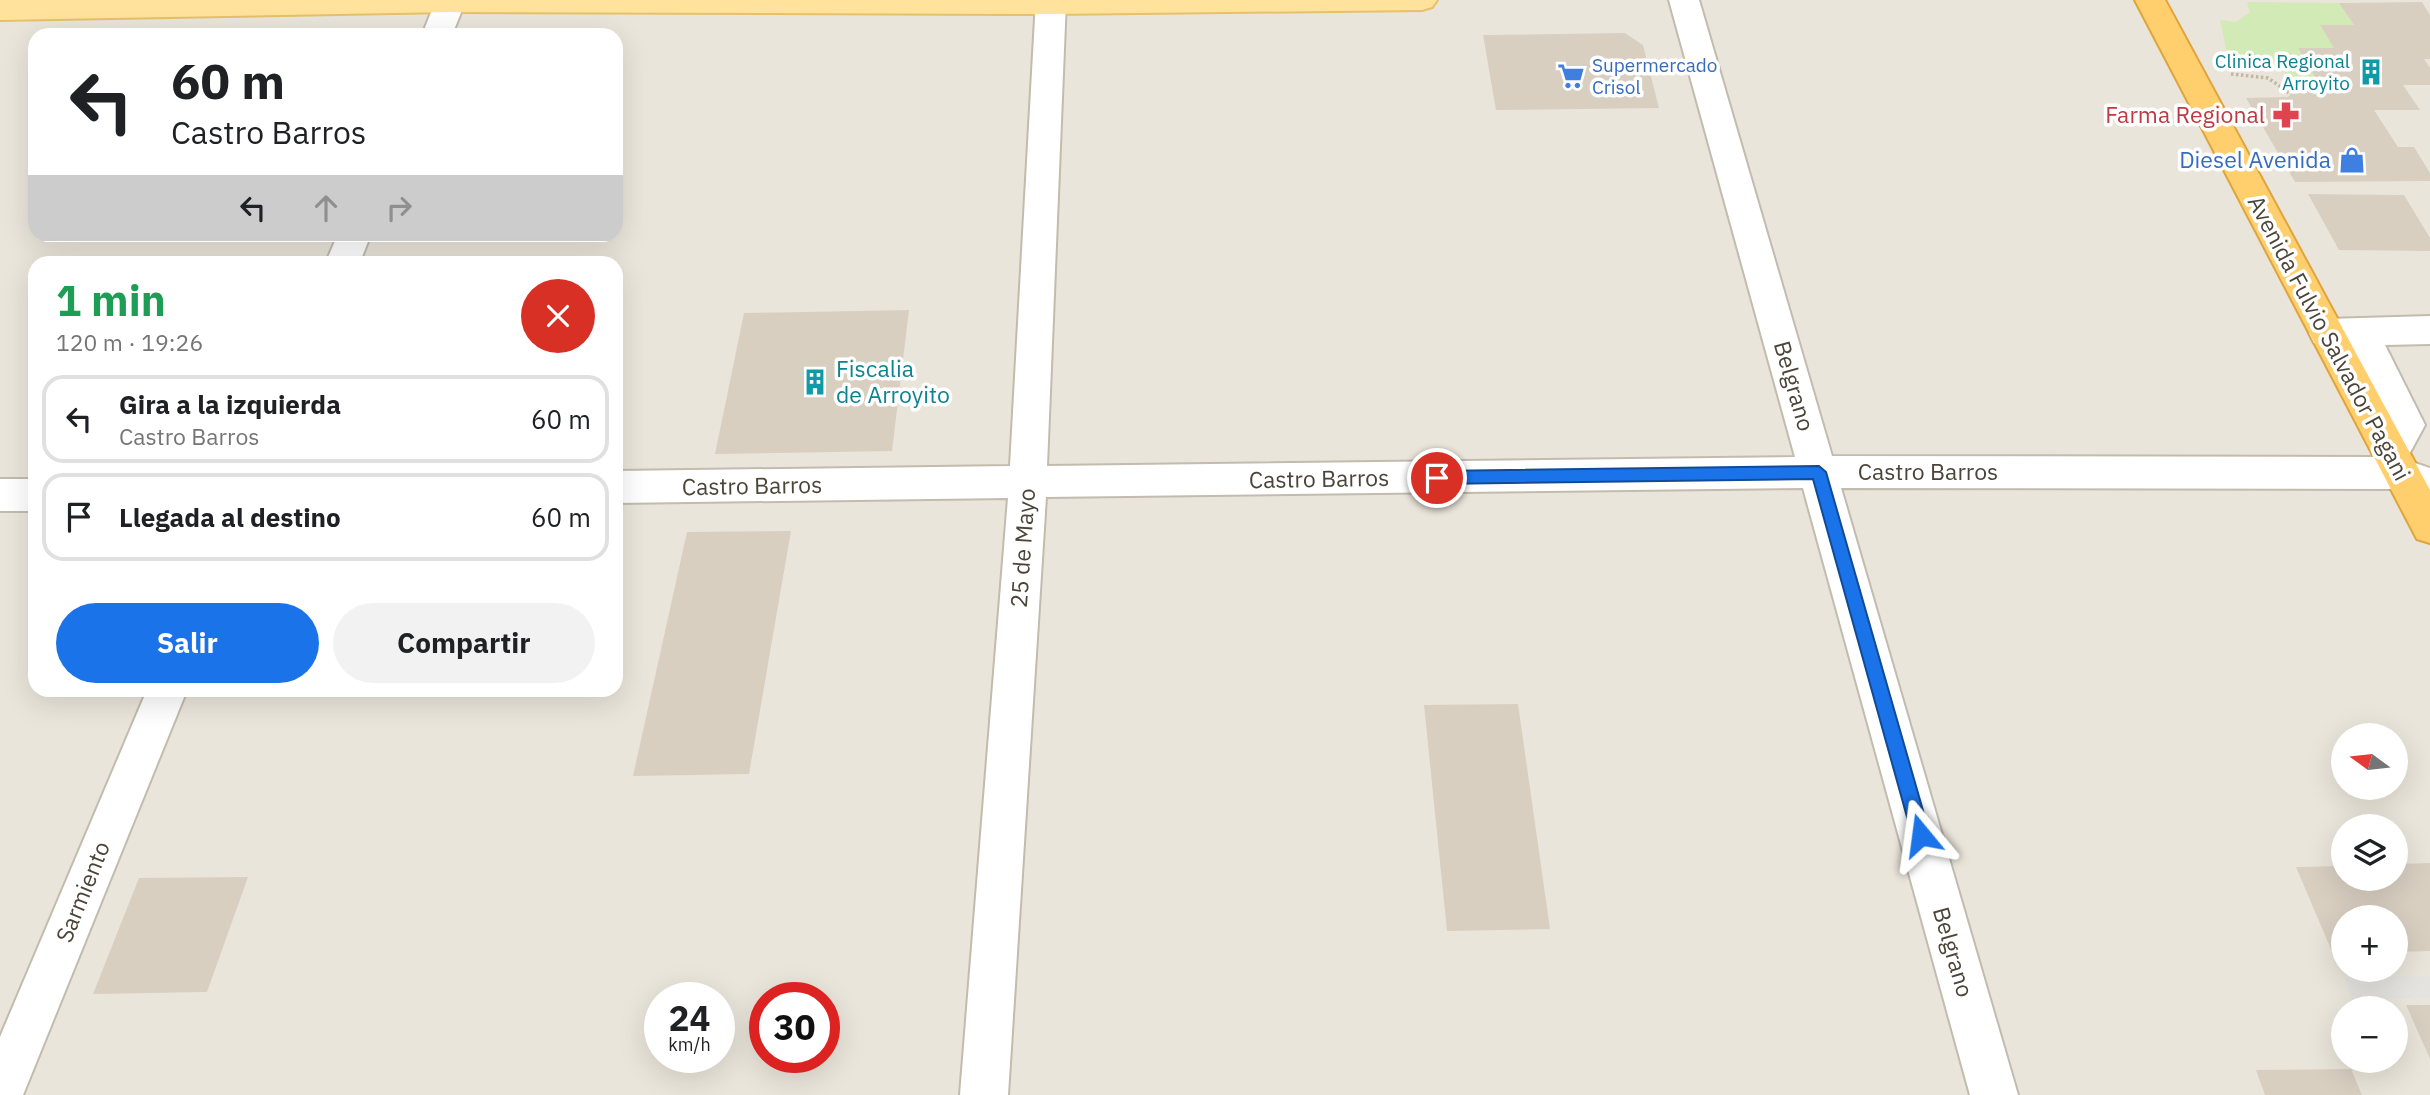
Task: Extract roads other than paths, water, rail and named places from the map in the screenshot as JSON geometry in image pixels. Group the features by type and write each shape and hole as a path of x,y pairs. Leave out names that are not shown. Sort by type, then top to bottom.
{"highway":[{"name":"Avenida Fulvio Salvador Pagani","path":"2150,0 2326,333"},
{"name":"Avenida Fulvio Salvador Pagani","path":"2407,470 2430,527"}],"main road":[{"path":"0,10 451,1 1422,0"}],"street":[{"name":"Belgrano","path":"1684,0 1993,1095"},
{"path":"440,28 451,1"},
{"name":"25 de Mayo","path":"984,1095 1028,483 1050,2"},
{"path":"2326,333 2430,330"},
{"path":"2326,333 2371,352 2407,425 2407,470"},
{"name":"Castro Barros","path":"623,487 1819,472 2407,470"},
{"path":"0,495 28,495"},
{"name":"Sarmiento","path":"0,1094 164,697"}],"place":[{"name":"Clinica Regional Arroyito","path":"2371,72"},
{"name":"Supermercado Crisol","path":"1571,76"},
{"name":"Farma Regional","path":"2286,115"},
{"name":"Diesel Avenida","path":"2352,160"},
{"name":"Fiscalia de Arroyito","path":"815,382"}]}
